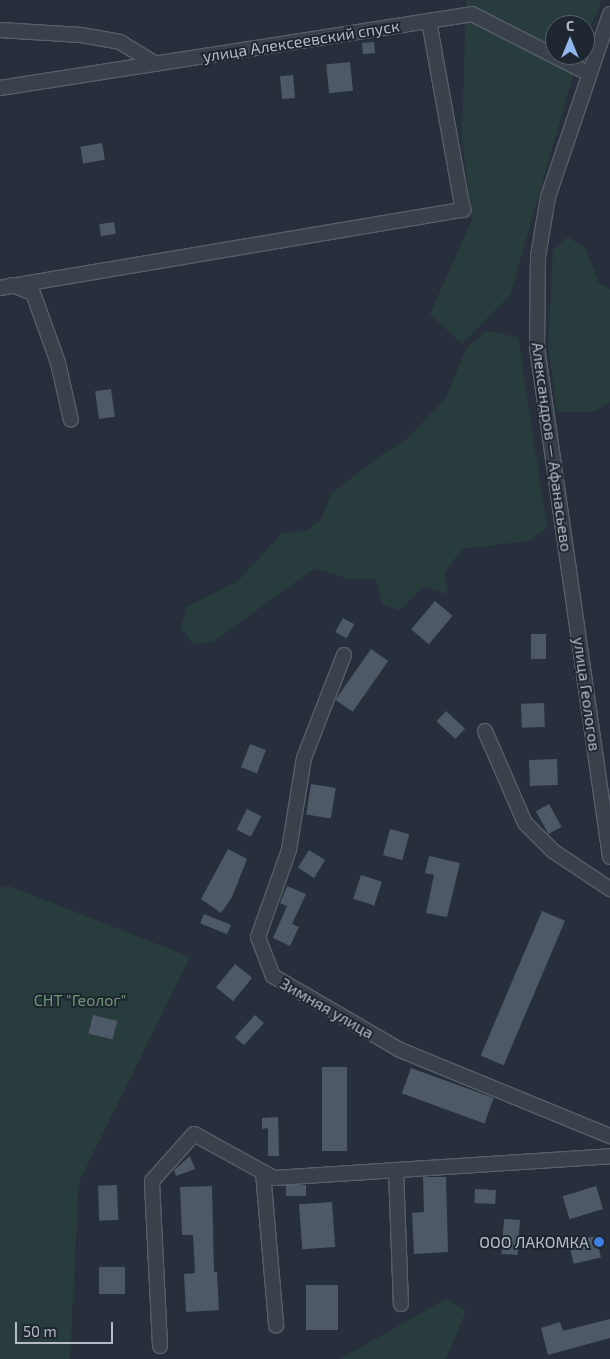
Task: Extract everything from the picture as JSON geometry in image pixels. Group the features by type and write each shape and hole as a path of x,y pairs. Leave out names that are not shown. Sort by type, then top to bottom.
{"street":[{"name":"улица Алексеевский спуск","path":"0,88 472,14 590,74"},
{"name":"Александров — Афанасьево","path":"572,591 536,347 538,256 548,197 610,14"},
{"path":"4,285 463,210 429,21"},
{"path":"0,30 81,35 120,42 156,64"},
{"path":"4,285 33,293 58,363 71,420"},
{"name":"улица Геологов","path":"572,591 610,851"},
{"name":"Зимняя улица","path":"344,655 304,758 289,850 258,937 273,976 400,1050 610,1136"},
{"path":"485,731 525,823 553,851 610,889"},
{"path":"160,1346 152,1181 194,1134 274,1178 610,1156"},
{"path":"396,1170 401,1304"},
{"path":"263,1172 276,1325"}],"green space":[{"path":"466,0 602,0 595,16 545,15 545,65 576,65 510,295 462,344 430,314 472,220 462,137"},
{"path":"568,237 585,248 599,283 610,289 610,402 593,412 557,412 548,345 553,250"},
{"path":"486,331 518,337 547,528 528,541 462,549 444,573 448,594 423,587 399,610 383,605 375,578 349,579 315,568 214,641 193,644 181,628 187,607 238,581 281,534 308,530 322,518 331,494 380,456 407,439 446,398 466,348"},
{"name":"СНТ \"Геолог\"","path":"9,886 190,957 79,1182 70,1359 0,1359 0,888"},
{"path":"446,1299 466,1311 446,1359 340,1359"}],"building":[{"path":"374,42 375,53 363,54 362,43"},
{"path":"350,62 353,91 329,93 326,65"},
{"path":"293,75 295,98 282,99 280,76"},
{"path":"102,143 105,160 83,164 80,147"},
{"path":"114,222 116,234 101,236 99,224"},
{"path":"111,389 115,417 99,419 95,391"},
{"path":"435,601 453,616 429,644 411,629"},
{"path":"343,618 354,624 347,638 335,632"},
{"path":"531,634 546,634 546,659 531,659"},
{"path":"371,649 388,661 353,712 335,700"},
{"path":"544,703 545,727 522,728 521,704"},
{"path":"446,711 465,729 455,739 436,721"},
{"path":"250,744 266,750 257,773 241,767"},
{"path":"557,759 558,785 530,786 529,760"},
{"path":"311,784 336,788 331,819 306,815"},
{"path":"549,804 562,827 548,834 536,811"},
{"path":"247,809 261,816 251,837 237,829"},
{"path":"390,829 409,834 402,860 383,855"},
{"path":"228,849 247,859 232,897 221,913 201,899"},
{"path":"309,850 325,860 314,878 298,868"},
{"path":"429,856 460,863 447,917 426,913 434,875 425,873"},
{"path":"361,875 382,882 374,906 353,899"},
{"path":"287,886 306,894 292,924 299,927 290,946 273,938 287,906 280,903"},
{"path":"542,911 565,921 504,1065 481,1056"},
{"path":"204,914 231,925 227,934 200,923"},
{"path":"235,964 252,978 233,1001 216,987"},
{"path":"93,1015 117,1021 113,1039 88,1033"},
{"path":"255,1015 264,1023 244,1045 235,1037"},
{"path":"322,1067 347,1067 347,1151 322,1151"},
{"path":"411,1068 494,1098 484,1123 402,1093"},
{"path":"278,1117 279,1156 268,1156 268,1128 262,1129 262,1118"},
{"path":"190,1156 195,1169 176,1176 174,1170"},
{"path":"423,1177 446,1177 448,1252 414,1254 412,1213 424,1212"},
{"path":"117,1185 118,1220 99,1221 98,1186"},
{"path":"286,1185 306,1185 306,1196 286,1196"},
{"path":"212,1186 214,1272 217,1272 219,1310 186,1312 184,1274 195,1273 193,1235 182,1235 180,1187"},
{"path":"596,1186 603,1209 570,1219 563,1196"},
{"path":"475,1189 496,1190 495,1204 474,1203"},
{"path":"332,1202 335,1247 302,1249 299,1204"},
{"path":"504,1219 520,1220 518,1255 502,1254"},
{"path":"596,1236 601,1257 574,1264 569,1242"},
{"path":"99,1267 125,1267 125,1294 99,1294"},
{"path":"306,1285 338,1285 338,1330 306,1330"},
{"path":"610,1319 610,1338 548,1355 541,1328 560,1322 563,1331"}],"place":[{"name":"ООО ЛАКОМКА","path":"599,1242"}]}
